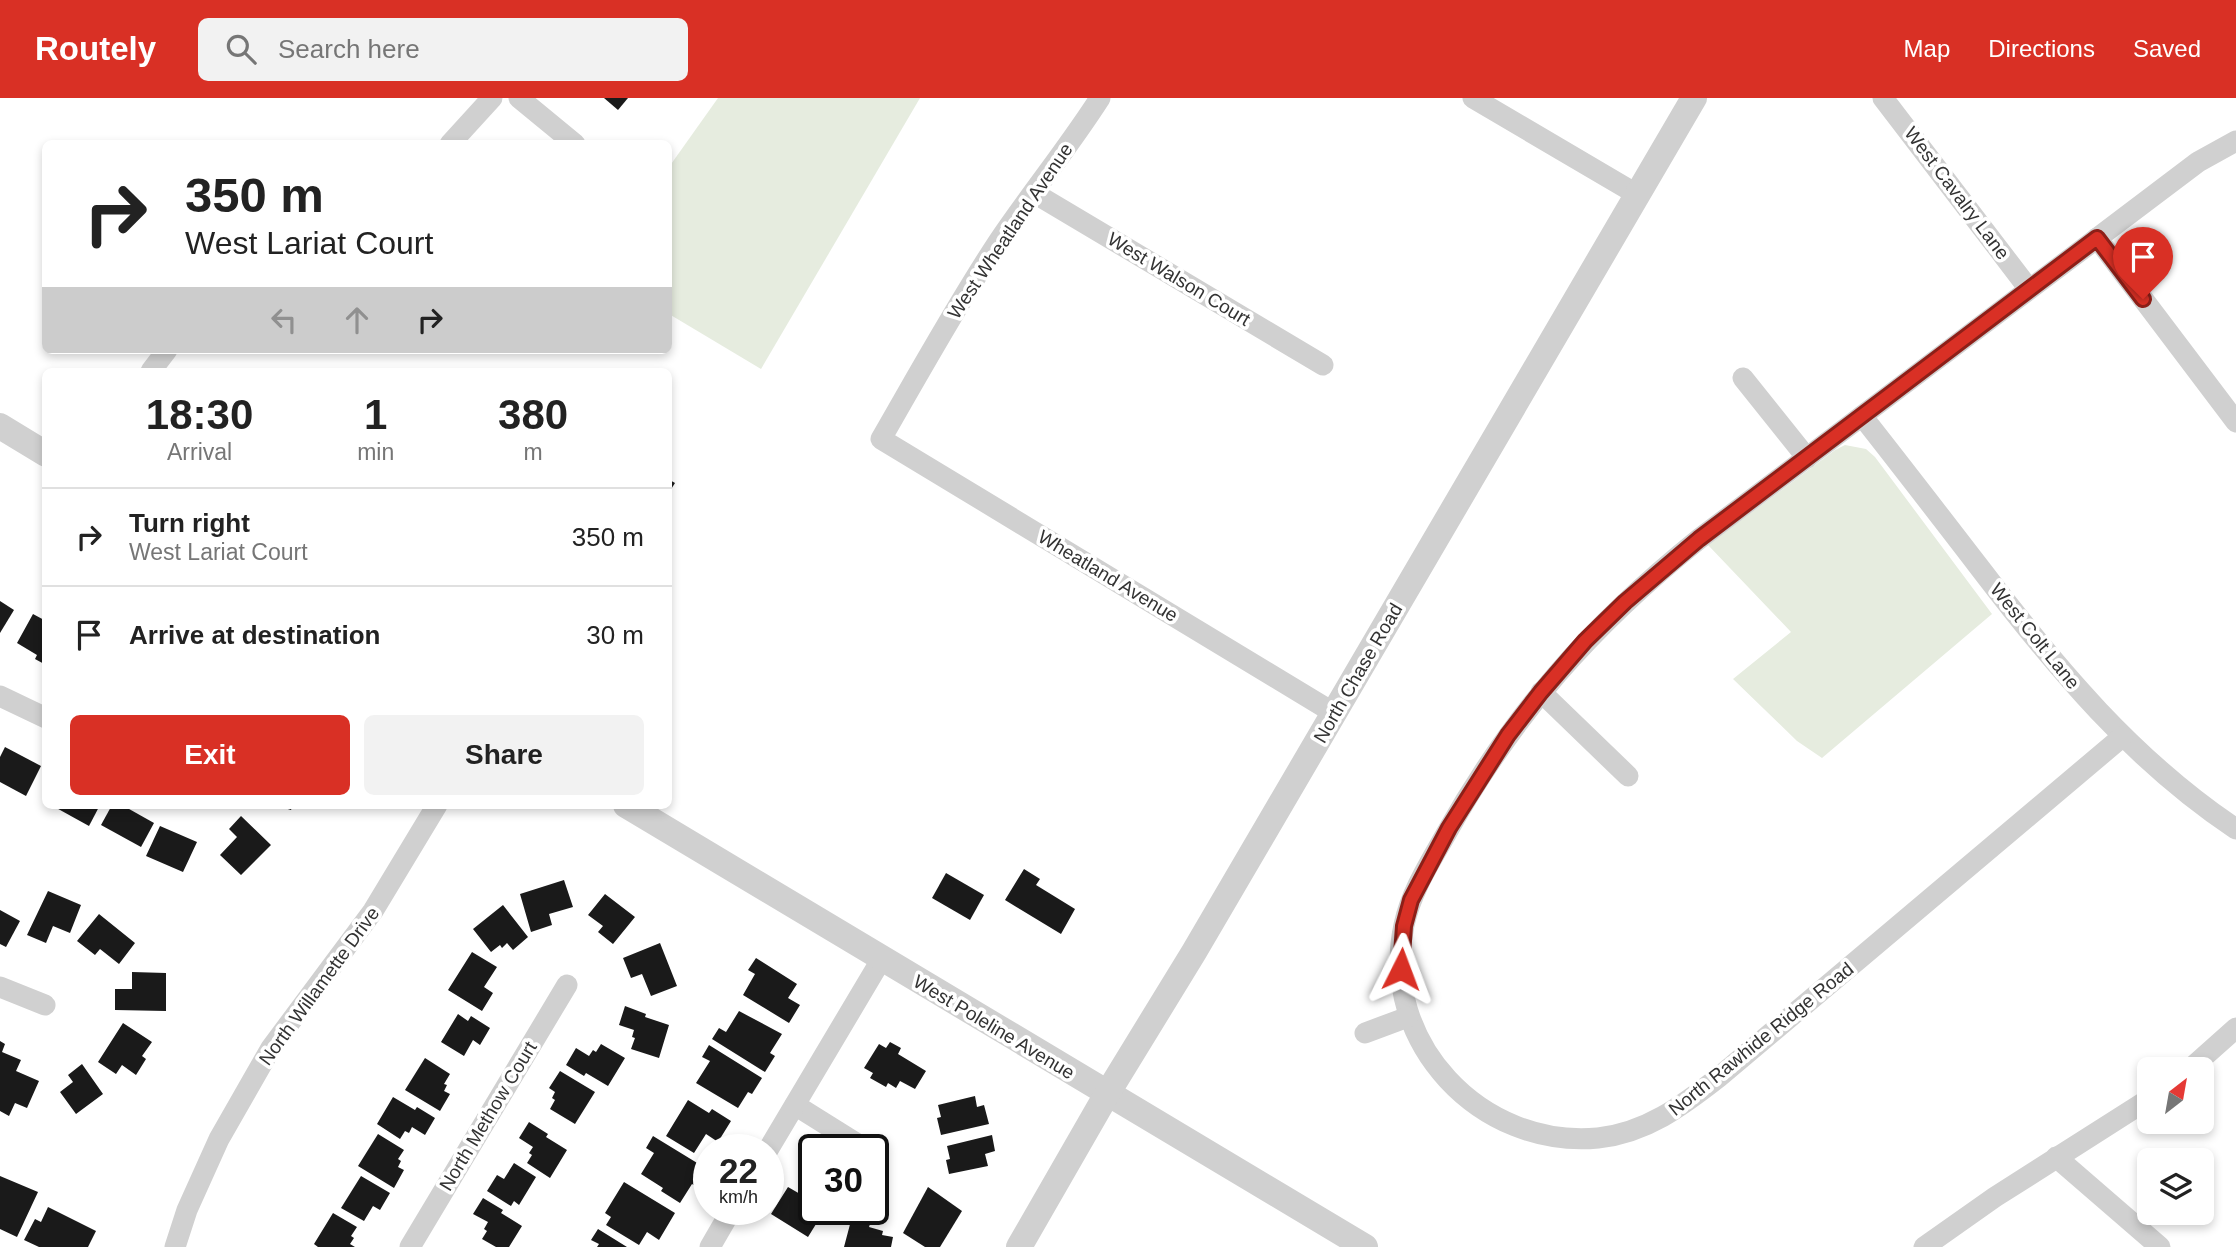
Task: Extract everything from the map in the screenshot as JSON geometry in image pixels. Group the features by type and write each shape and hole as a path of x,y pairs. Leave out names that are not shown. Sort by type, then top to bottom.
{"street":[{"path":"454,140 492,98"},
{"path":"519,98 570,140"},
{"name":"West Wheatland Avenue","path":"881,439 958,303 1000,238 1100,98"},
{"path":"1473,98 1638,195"},
{"name":"North Chase Road","path":"1019,1247 1694,98"},
{"name":"West Cavalry Lane","path":"1883,98 2029,289"},
{"name":"North Rawhide Ridge Road","path":"2122,737 1719,1077 1658,1121 1601,1138 1542,1134 1511,1124 1480,1108 1451,1084 1430,1060 1408,1017 1401,969 1404,926 1411,900 1462,806 1508,735 1585,641 1670,562 2198,162 2236,141"},
{"name":"West Walson Court","path":"1034,193 1323,365"},
{"path":"2097,238 2236,422"},
{"path":"153,368 164,354"},
{"path":"1743,378 1807,458"},
{"name":"West Colt Lane","path":"1862,416 2040,646 2122,737 2161,772 2236,829"},
{"path":"0,426 42,452"},
{"name":"Wheatland Avenue","path":"881,439 1334,713"},
{"path":"1541,692 1628,776"},
{"path":"0,696 42,716"},
{"name":"North Willamette Drive","path":"175,1247 187,1210 219,1139 271,1048 373,911 436,809"},
{"name":"West Poleline Avenue","path":"633,809 1365,1247"},
{"path":"778,1134 881,960"},
{"name":"North Methow Court","path":"410,1247 567,985"},
{"path":"0,987 45,1005"},
{"path":"1365,1033 1408,1017"},
{"path":"2203,1057 2236,1028"},
{"path":"795,1105 842,1134"},
{"path":"1924,1247 2056,1157 2137,1106"},
{"path":"2056,1157 2160,1247"},
{"path":"710,1247 723,1225"}],"shaded area":[{"path":"718,98 920,98 761,369 672,316 672,163"},
{"path":"1845,445 1866,449 1875,457 1992,614 1822,758 1797,741 1733,679 1791,632 1708,545"}],"building":[{"path":"604,98 628,98 618,110"},
{"path":"0,601 14,610 0,633"},
{"path":"33,614 42,619 42,663 35,659 37,655 17,643"},
{"path":"5,747 41,766 26,796 0,782 0,757"},
{"path":"58,809 98,809 89,826"},
{"path":"110,809 129,809 154,823 141,847 101,825"},
{"path":"241,816 271,845 241,875 220,855 237,837 229,829"},
{"path":"160,826 197,842 183,872 146,856"},
{"path":"1024,869 1040,879 1036,885 1075,909 1061,934 1005,900"},
{"path":"946,873 984,895 970,920 932,898"},
{"path":"564,880 573,907 549,914 552,925 531,932 520,894"},
{"path":"48,891 81,905 70,933 53,926 46,943 27,935"},
{"path":"605,894 635,917 613,944 598,932 603,926 588,915"},
{"path":"503,905 528,937 513,950 507,943 491,952 473,929"},
{"path":"0,910 20,921 6,947 0,944"},
{"path":"99,914 135,943 119,964 100,949 95,955 77,941"},
{"path":"660,943 677,986 651,996 642,974 631,978 623,958"},
{"path":"472,952 497,967 484,987 493,993 482,1011 448,990"},
{"path":"756,958 797,984 788,998 800,1005 789,1023 743,995 755,974 748,970"},
{"path":"132,972 166,973 166,1011 115,1010 115,989 132,989"},
{"path":"625,1006 646,1014 645,1017 669,1025 659,1058 631,1049 635,1038 632,1037 634,1030 619,1025"},
{"path":"739,1011 782,1034 770,1053 775,1056 765,1072 712,1039 719,1028 726,1032"},
{"path":"458,1014 468,1021 471,1016 490,1028 480,1045 473,1040 464,1056 441,1042"},
{"path":"123,1023 152,1042 142,1056 146,1059 136,1075 122,1065 116,1074 98,1062"},
{"path":"0,1041 5,1044 2,1052 21,1060 16,1071 39,1081 27,1108 15,1103 9,1116 0,1111"},
{"path":"890,1042 901,1048 898,1054 926,1071 915,1089 900,1081 896,1088 888,1083 886,1087 870,1078 873,1073 864,1068 879,1044 886,1048"},
{"path":"601,1044 625,1058 608,1086 566,1065 576,1048 589,1056 593,1050 596,1052"},
{"path":"709,1045 762,1078 752,1094 748,1092 738,1108 696,1083 710,1061 702,1057"},
{"path":"425,1058 450,1074 444,1084 447,1085 444,1091 450,1094 440,1111 405,1090"},
{"path":"82,1064 103,1094 76,1114 60,1092 73,1082 68,1075"},
{"path":"560,1071 595,1092 575,1124 550,1109 555,1100 552,1098 555,1092 549,1088"},
{"path":"975,1096 977,1107 984,1105 989,1124 941,1135 937,1118 941,1117 938,1105"},
{"path":"393,1097 435,1118 425,1135 412,1127 409,1133 405,1131 400,1139 377,1124"},
{"path":"688,1100 709,1113 712,1109 731,1121 723,1134 693,1134 693,1152 666,1136"},
{"path":"529,1122 567,1150 550,1178 527,1163 533,1147 519,1138"},
{"path":"378,1134 404,1150 398,1159 401,1161 398,1167 404,1170 394,1188 358,1166"},
{"path":"992,1135 995,1151 985,1154 988,1166 949,1174 947,1146"},
{"path":"653,1136 693,1160 693,1185 680,1203 641,1174 654,1153 646,1148"},
{"path":"514,1163 536,1177 519,1205 514,1201 511,1206 487,1191 497,1175 504,1179"},
{"path":"0,1176 38,1192 17,1237 0,1229"},
{"path":"361,1176 390,1193 380,1210 373,1206 364,1221 341,1208"},
{"path":"624,1182 675,1213 659,1240 647,1232 639,1245 606,1225 611,1217 605,1213"},
{"path":"788,1187 798,1193 798,1225 815,1225 808,1237 784,1222 784,1193"},
{"path":"928,1187 962,1211 940,1247 925,1247 903,1233"},
{"path":"483,1198 522,1226 509,1247 496,1247 482,1239 488,1222 473,1214"},
{"path":"48,1207 96,1231 88,1247 39,1247 24,1240 35,1219 41,1222"},
{"path":"333,1213 357,1227 351,1236 354,1238 350,1244 355,1247 318,1247 314,1244"},
{"path":"850,1225 870,1225 883,1231 882,1235 893,1237 891,1247 844,1247"},
{"path":"598,1229 627,1247 597,1247 599,1244 591,1240"}],"route":[{"path":"1401,969 1404,926 1411,900 1462,806 1508,735 1541,692 1585,641 1625,602 1699,539 2097,238 2143,299"}]}
